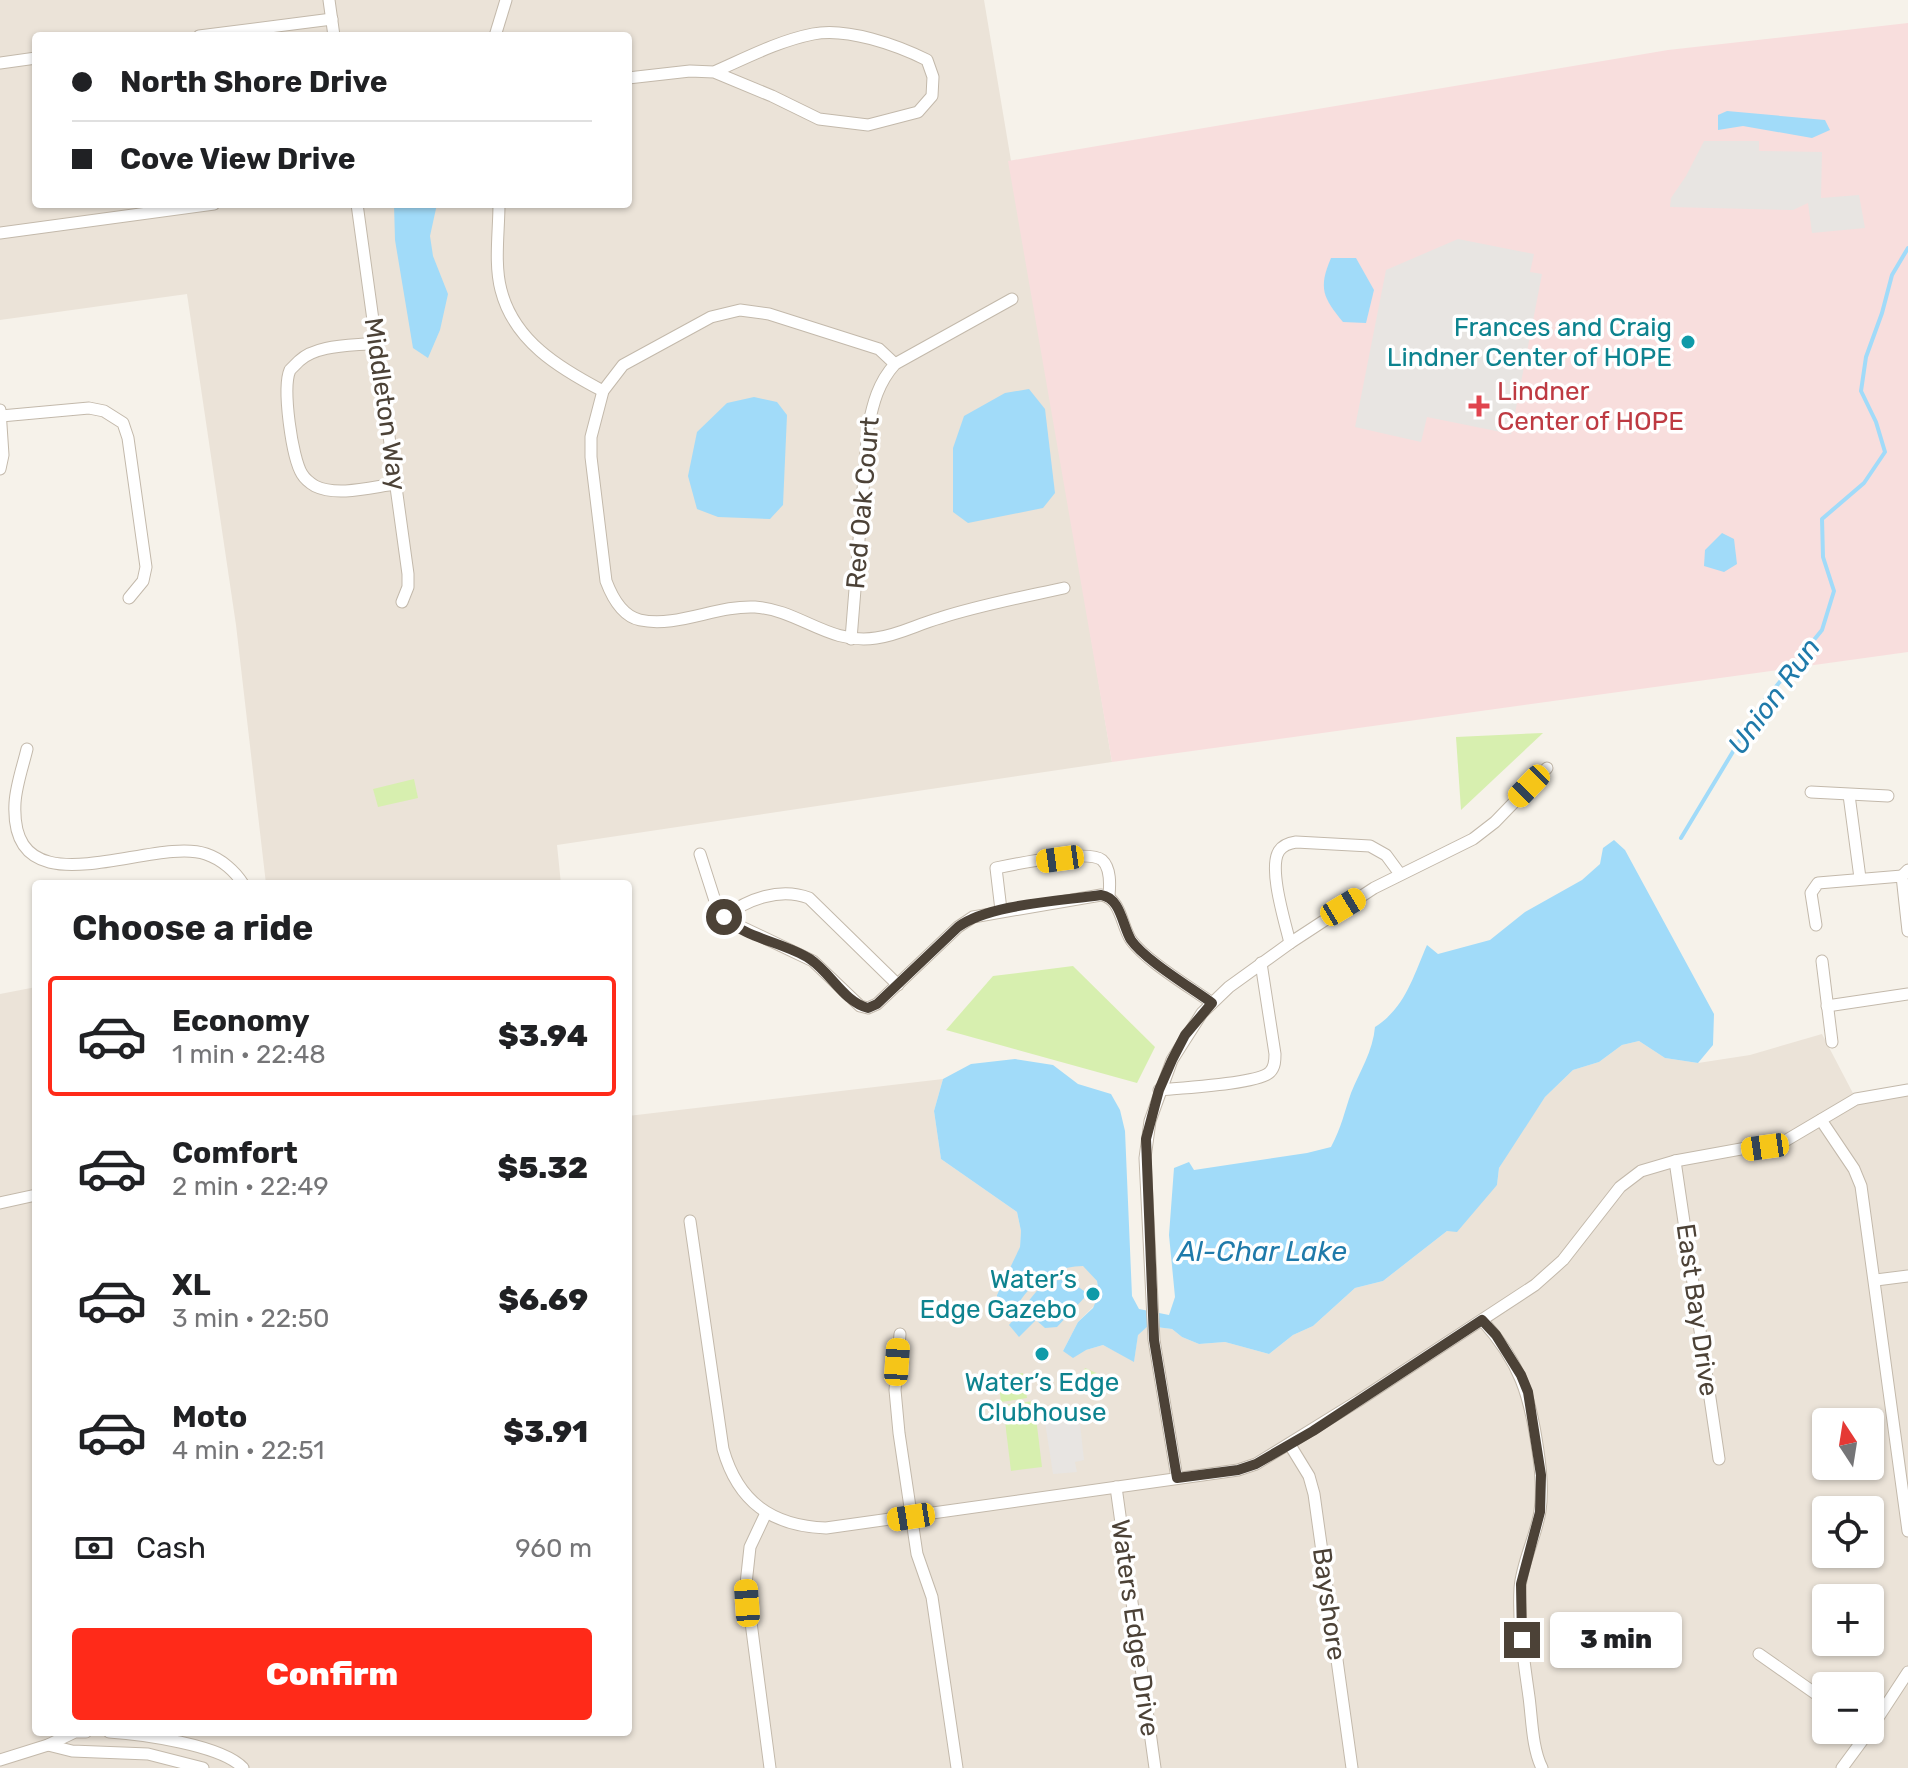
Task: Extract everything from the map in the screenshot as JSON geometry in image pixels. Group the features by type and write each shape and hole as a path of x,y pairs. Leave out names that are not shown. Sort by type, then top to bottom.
{"street":[{"path":"329,0 334,32"},
{"path":"496,32 506,0"},
{"path":"230,32 332,19"},
{"path":"632,78 690,71 714,72 819,119 868,125 918,112 932,96 933,77 927,60 902,47 842,34 816,33 779,43 714,72"},
{"path":"0,63 32,59"},
{"path":"0,233 184,208"},
{"name":"Middleton Way","path":"358,208 408,574 408,587 402,602"},
{"path":"499,208 500,288 510,316 528,341 548,359 603,391"},
{"name":"Red Oak Court","path":"851,639 868,428 874,398 884,376 895,364 1012,299"},
{"path":"895,364 879,349 769,314 740,310 711,317 623,365 603,391 591,437 606,581 612,598 637,620 657,622 753,607 786,614 825,633 851,639 902,632 940,617 1064,588"},
{"path":"376,343 319,351 302,358 290,370 287,400 296,462 303,477 313,485 325,490 343,490 395,484"},
{"path":"1,416 89,408 104,411 123,423 128,438 146,567 143,581 129,598"},
{"path":"0,409 3,455 0,469"},
{"path":"27,749 15,802 22,844 31,855 45,862 66,864 188,851 204,853 240,879"},
{"path":"1177,1478 1154,1340 1145,1158 1150,1121 1159,1090 1185,1035 1212,1003 1261,963 1343,907 1400,874 1481,834 1547,768"},
{"path":"1811,792 1888,796"},
{"path":"1849,795 1860,878"},
{"path":"1290,943 1276,867 1280,849 1287,844 1370,846 1386,855 1400,874"},
{"path":"700,854 714,899 724,917 813,961 860,1006 868,1008 877,1004 965,922 982,914 1101,895 1109,896 1116,902 1121,920 1135,944 1212,1003"},
{"path":"1001,910 996,868 1083,855 1100,858 1106,865 1109,896"},
{"path":"1816,925 1811,893 1818,883 1905,873 1908,931"},
{"path":"724,917 737,907 763,897 791,894 809,898 898,985"},
{"path":"1822,961 1832,1042"},
{"path":"1159,1090 1254,1080 1271,1071 1275,1054 1261,963"},
{"path":"1827,1006 1908,994"},
{"path":"690,1221 728,1467 737,1484 766,1513 789,1524 817,1528 1238,1470 1256,1464 1290,1445 1550,1273 1626,1181 1641,1171 1675,1161 1785,1141 1856,1099 1908,1090"},
{"path":"1821,1120 1854,1169 1861,1186 1908,1531"},
{"name":"East Bay Drive","path":"1675,1161 1719,1459"},
{"path":"0,1203 32,1196"},
{"path":"1876,1280 1908,1276"},
{"path":"1482,1320 1496,1335 1521,1375 1534,1420 1542,1494 1536,1530 1522,1575 1519,1612 1534,1733 1542,1768"},
{"path":"900,1334 895,1390 911,1517 917,1554 932,1597 957,1768"},
{"name":"Bayshore","path":"1290,1445 1305,1468 1314,1494 1352,1768"},
{"name":"Waters Edge Drive","path":"1116,1487 1155,1768"},
{"path":"766,1513 750,1547 746,1584 770,1768"},
{"path":"1759,1654 1812,1691"},
{"path":"1884,1708 1908,1672"},
{"path":"0,1760 67,1736"},
{"path":"148,1754 152,1736"},
{"path":"167,1758 171,1736 238,1763 243,1768"},
{"path":"1842,1768 1859,1744"},
{"path":"48,1745 72,1751 109,1750 148,1754 203,1768"}],"shaded area":[{"path":"0,0 984,0 1112,762 557,845 561,880 266,880 236,625 187,294 0,320"},
{"name":"Lindner Center of HOPE","path":"1908,23 1908,652 1112,762 1008,161 1668,50"},
{"path":"1704,141 1759,141 1759,151 1822,152 1821,198 1859,195 1865,228 1812,233 1808,203 1793,210 1670,207 1671,198"},
{"path":"1458,239 1534,254 1530,272 1542,274 1511,434 1427,417 1421,442 1355,427 1386,270"},
{"path":"32,988 32,1736 632,1736 632,1116 943,1079 934,1111 941,1159 1017,1212 1021,1231 1020,1248 997,1295 1009,1320 1030,1287 1049,1273 1067,1266 1084,1266 1097,1281 1100,1300 1078,1322 1063,1351 1086,1350 1103,1345 1134,1361 1138,1334 1148,1326 1172,1329 1199,1344 1225,1342 1269,1354 1293,1335 1313,1326 1355,1288 1383,1281 1447,1231 1497,1185 1499,1168 1512,1146 1545,1097 1573,1070 1599,1062 1622,1045 1639,1041 1665,1058 1698,1063 1750,1055 1822,1034 1856,1099 1908,1090 1908,1768 0,1768 0,994"},
{"path":"1078,1405 1084,1460 1075,1462 1077,1472 1053,1474 1043,1409"}],"green space":[{"path":"1543,733 1461,810 1456,737"},
{"path":"414,779 418,798 378,807 373,789"},
{"path":"1073,966 1155,1047 1137,1083 946,1030 993,976"},
{"path":"1085,1368 1110,1379 1101,1398 1076,1386"},
{"path":"1023,1373 1027,1398 1001,1402 998,1376"},
{"path":"1034,1401 1042,1467 1011,1471 1003,1405"}],"water":[{"path":"1727,111 1825,120 1830,130 1812,138 1743,126 1718,130 1718,115"},
{"path":"394,208 436,208 430,236 433,256 448,294 440,330 428,358 413,348 395,240"},
{"path":"1331,258 1356,258 1374,290 1366,323 1343,322 1327,299 1324,285"},
{"path":"1029,389 1045,409 1055,493 1043,508 968,523 953,512 953,448 964,416 1005,393"},
{"path":"754,397 777,402 787,415 783,505 770,519 718,517 697,509 688,476 697,432 727,403"},
{"path":"1722,533 1734,539 1737,564 1724,572 1704,566 1705,550"},
{"name":"Al-Char Lake","path":"1614,840 1625,850 1714,1014 1713,1045 1698,1063 1665,1058 1639,1041 1622,1045 1599,1062 1573,1070 1545,1097 1499,1168 1497,1185 1457,1232 1447,1231 1383,1281 1355,1288 1313,1326 1293,1335 1269,1354 1225,1342 1199,1344 1172,1329 1148,1326 1138,1335 1134,1362 1103,1345 1073,1358 1063,1351 1078,1322 1100,1300 1097,1281 1083,1266 1047,1275 1029,1289 1009,1321 997,1316 997,1295 1020,1247 1017,1212 941,1159 934,1111 943,1079 971,1064 1015,1059 1053,1065 1078,1084 1111,1094 1120,1110 1125,1131 1132,1296 1139,1309 1169,1315 1175,1297 1169,1235 1174,1168 1189,1162 1194,1170 1331,1147 1369,1053 1375,1027 1401,1001 1427,945 1438,954 1490,940 1525,912 1582,880 1600,864 1603,848"},
{"path":"1067,1279 1084,1291 1085,1297 1057,1327 1045,1328 1036,1320 1019,1337 1009,1325 1044,1282"}],"waterway":[{"name":"Union Run","path":"1681,838 1761,705 1822,630 1834,591 1823,557 1822,519 1864,483 1885,452 1876,422 1861,391 1866,357 1892,275 1908,248"}],"place":[{"name":"Frances and Craig Lindner Center of HOPE","path":"1688,342"},
{"name":"Lindner Center of HOPE","path":"1479,406"},
{"name":"Water’s Edge Gazebo","path":"1093,1294"},
{"name":"Water’s Edge Clubhouse","path":"1042,1354"}],"route":[{"path":"724,917 813,961 860,1006 868,1008 877,1004 958,927 973,917 1101,895 1109,896 1116,902 1129,937 1141,951 1212,1003 1185,1035 1172,1060 1159,1090 1146,1139 1154,1340 1177,1478 1238,1470 1256,1464 1313,1431 1482,1320 1496,1335 1528,1392 1541,1475 1540,1512 1522,1575 1519,1612 1522,1640"}]}
